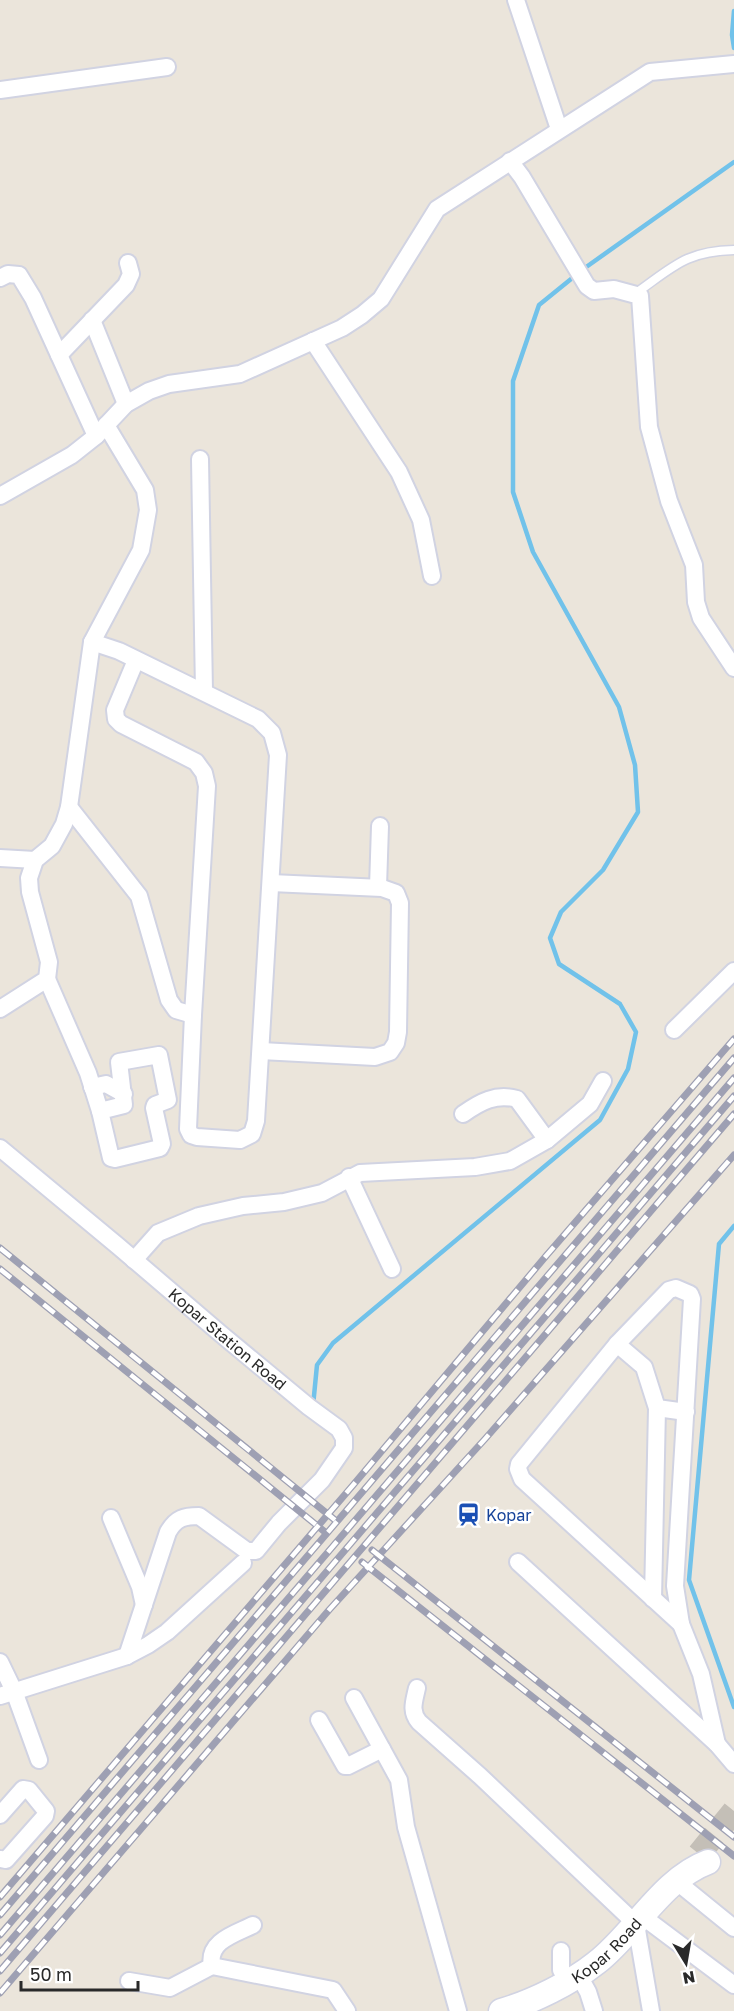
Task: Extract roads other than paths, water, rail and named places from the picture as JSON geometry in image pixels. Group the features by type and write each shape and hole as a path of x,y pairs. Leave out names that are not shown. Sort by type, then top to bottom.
{"street":[{"path":"516,0 560,129"},
{"path":"0,496 57,464 101,431 126,404 149,391 170,384 240,374 348,323 381,299 436,209 650,72 731,65"},
{"path":"0,90 167,67"},
{"path":"510,161 522,177 587,286 594,291 614,289 636,293 640,296 649,427 669,501 694,565 696,603 701,618 734,668"},
{"path":"59,355 129,280 128,263"},
{"path":"0,278 8,274 19,275 33,298 59,355 101,431 145,490 148,510 141,550 93,642 69,807 64,824 52,846 35,860 29,878 30,892 50,962 46,979 88,1073 111,1158 160,1148 162,1144 154,1108 155,1105 168,1100 159,1055 118,1062 125,1103 122,1107 100,1112"},
{"path":"92,320 126,404"},
{"path":"313,341 399,472 421,520 432,576"},
{"path":"201,459 204,691"},
{"path":"93,642 119,651 204,691 258,719 272,733 278,755 256,1121 252,1134 240,1140 197,1137 191,1135 188,1129 207,786 204,773 196,762 116,719 115,710 136,660"},
{"path":"69,807 140,896 169,1000 176,1010 193,1015"},
{"path":"378,887 380,826"},
{"path":"0,858 35,860"},
{"path":"261,1052 375,1057 390,1052 396,1043 398,1032 400,903 396,893 378,887 271,883"},
{"path":"674,1030 734,971"},
{"path":"0,1010 46,979"},
{"path":"135,1260 158,1233 199,1216 243,1206 284,1202 322,1193 360,1173 475,1167 510,1161 547,1140 590,1104 603,1082"},
{"path":"92,1087 106,1084 124,1094"},
{"path":"463,1114 479,1102 488,1099 502,1096 517,1099 547,1140"},
{"name":"Kopar Station Road","path":"0,1148 339,1429 344,1438 344,1448 322,1480 255,1551 247,1551 199,1516 179,1518 173,1523 144,1605"},
{"path":"349,1177 392,1269"},
{"path":"681,1624 522,1479 518,1469 519,1464 617,1344 669,1290 676,1288 690,1294 691,1310 675,1586 681,1624 701,1674 717,1744"},
{"path":"617,1344 644,1367 657,1408 653,1599"},
{"path":"657,1408 686,1412"},
{"path":"111,1518 140,1587 144,1605 127,1656"},
{"path":"518,1562 717,1744 734,1764"},
{"path":"7,1694 127,1656 166,1632 243,1563"},
{"path":"0,1662 7,1694 39,1760"},
{"path":"417,1688 412,1709 419,1722 639,1920 734,1986"},
{"path":"354,1698 399,1780 406,1827 458,2011"},
{"path":"319,1720 345,1766 382,1749"},
{"path":"0,1799 22,1776"},
{"path":"0,1815 23,1789 28,1790 46,1811 45,1816 6,1860 0,1859"},
{"path":"694,1866 734,1928"},
{"name":"Kopar Road","path":"511,2010 596,1963 694,1866"},
{"path":"639,1920 651,2011"},
{"path":"212,1966 210,1957 216,1944 253,1925"},
{"path":"561,1951 561,1970 588,1992 594,2011"},
{"path":"129,1981 170,1988 212,1966 333,1990 347,2011"}],"lane":[{"path":"636,293 683,259 699,253 734,250"}],"waterway":[{"path":"734,11 732,35 734,48"},
{"path":"582,270 734,162"},
{"path":"313,1406 317,1365 333,1343 600,1120 628,1069 636,1032 620,1004 559,964 550,938 561,912 603,870 638,812 635,765 619,707 533,552 513,492 513,381 539,305 576,275"},
{"path":"734,1226 719,1244 689,1580 734,1707"}],"tunnel":[{"path":"699,1854 734,1811"}],"railway":[{"path":"0,1897 734,1039"},
{"path":"0,1915 734,1058"},
{"path":"0,1935 734,1078"},
{"path":"0,1953 734,1096"},
{"path":"0,1971 734,1114"},
{"path":"0,1993 329,1610 485,1439 734,1155"},
{"path":"0,1248 335,1520"},
{"path":"0,1269 325,1532"},
{"path":"372,1550 734,1837"},
{"path":"362,1562 734,1856"}],"place":[{"name":"Kopar","path":"468,1515"}]}
